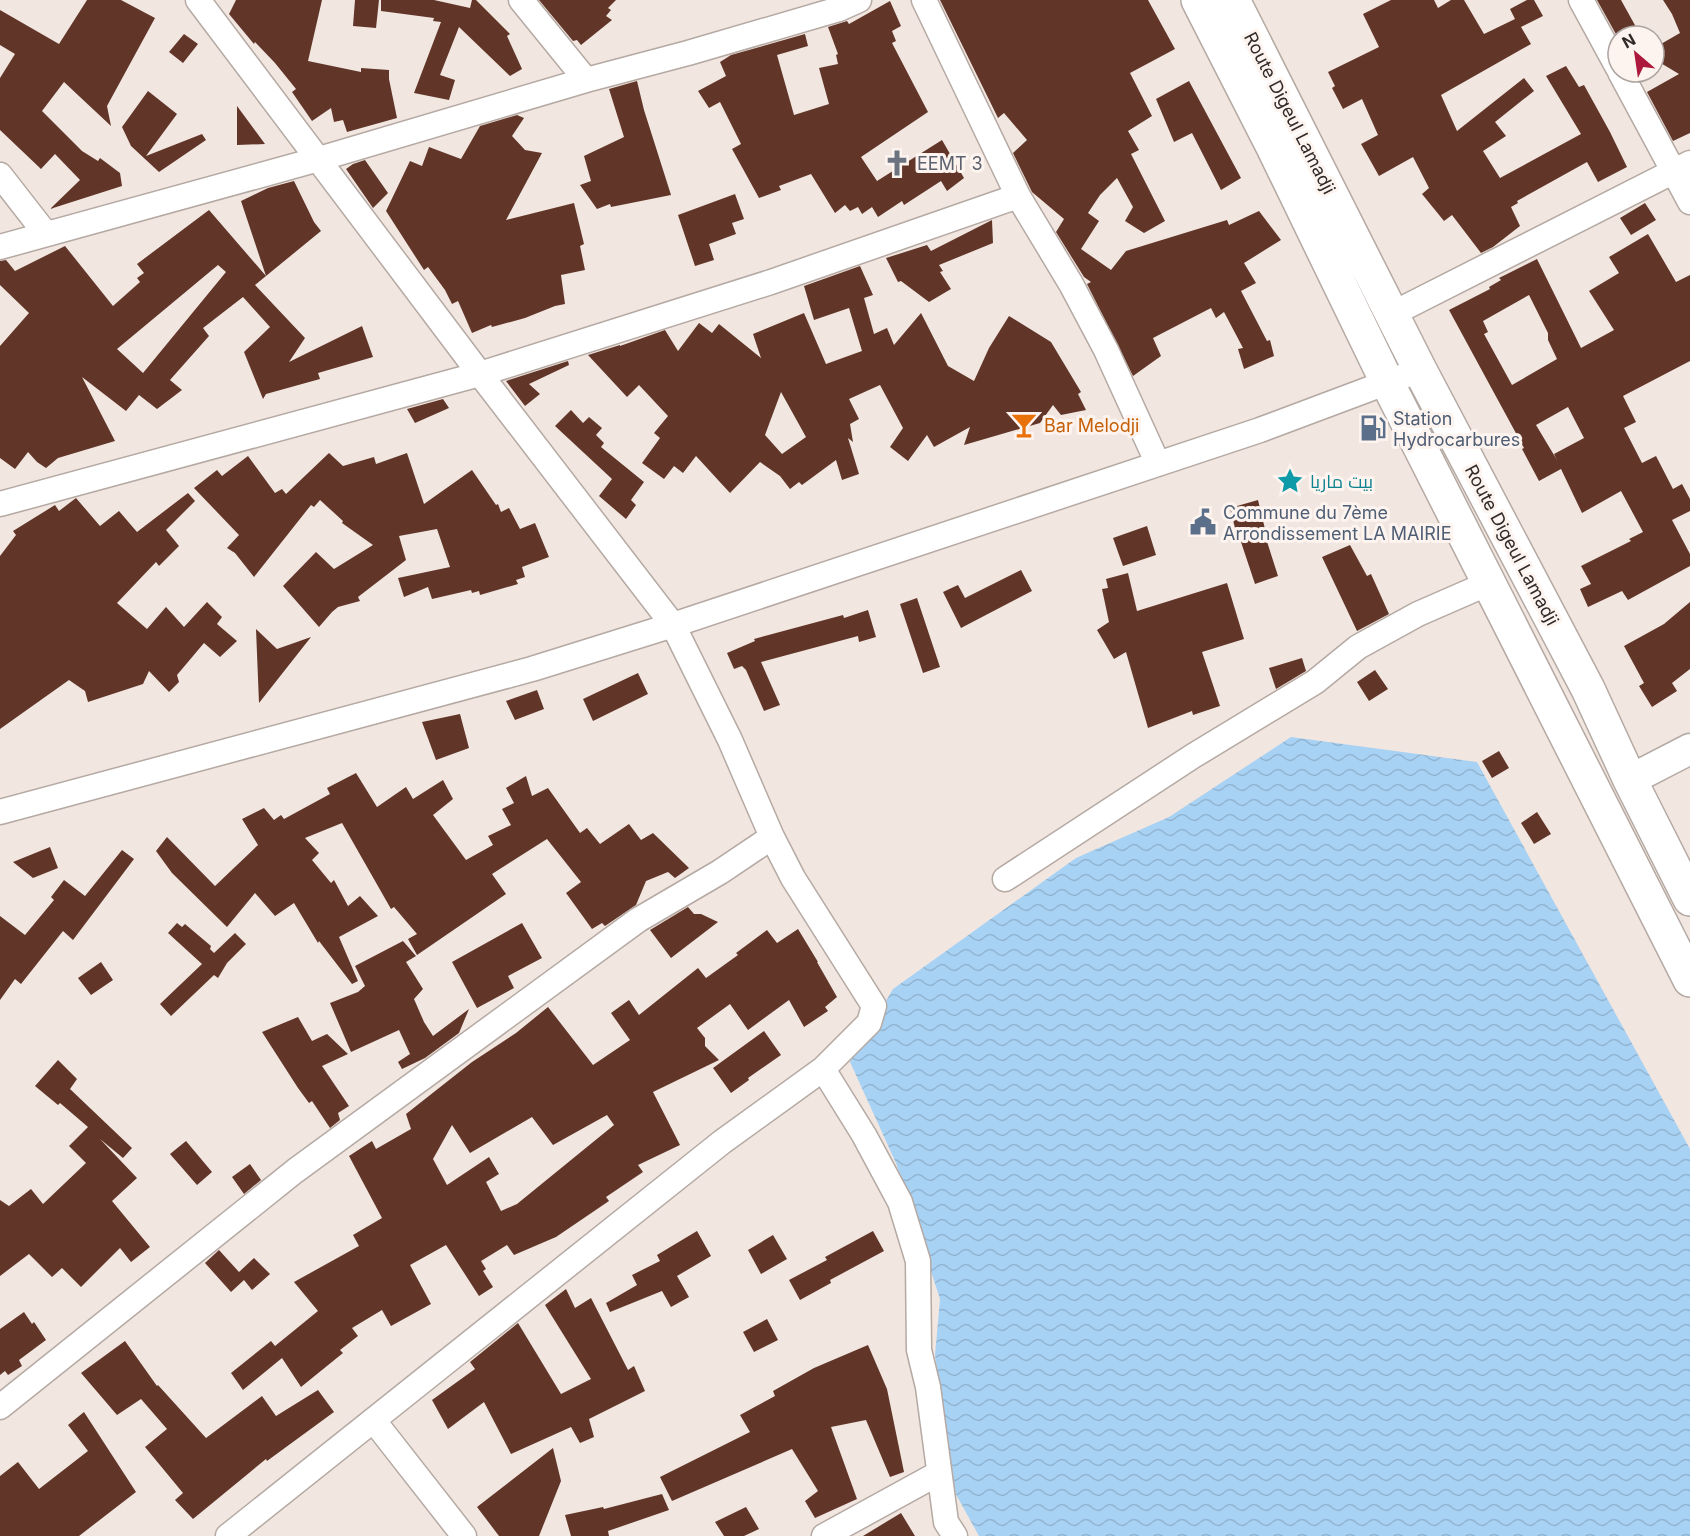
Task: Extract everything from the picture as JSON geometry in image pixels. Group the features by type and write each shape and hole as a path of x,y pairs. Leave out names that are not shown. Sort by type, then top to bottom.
{"main road":[{"path":"1198,0 1268,137 1388,384 1690,980"},
{"name":"Route Digeul Lamadji","path":"1233,0 1420,370 1588,689 1690,900"}],"street":[{"path":"198,0 673,625 730,740 772,837 793,878 874,1006 869,1023 823,1069 722,1142 228,1536"},
{"path":"521,0 586,80"},
{"path":"0,247 319,159 586,80 839,9 859,0"},
{"path":"924,0 1018,196 1071,284 1106,350 1158,464"},
{"path":"1581,0 1606,46"},
{"path":"1628,84 1682,167 1690,202"},
{"path":"1392,314 1682,167"},
{"path":"0,175 46,234"},
{"path":"0,504 480,374 771,282 1018,196"},
{"path":"0,812 532,669 673,625 1158,464 1388,384 1420,370"},
{"path":"1005,879 1193,756 1316,682 1358,647 1418,614 1489,583"},
{"path":"1630,780 1690,749"},
{"path":"0,1407 295,1171 638,920 720,872 772,837"},
{"path":"823,1069 864,1135 900,1202 918,1261 919,1350 928,1387 946,1522 955,1536"},
{"path":"374,1421 464,1536"},
{"path":"824,1536 939,1473"}],"water":[{"path":"1291,737 1477,762 1690,1149 1690,1536 979,1536 953,1489 935,1355 940,1299 896,1163 850,1062 893,989 1076,858 1169,817"}],"building":[{"path":"87,0 121,0 155,18 107,106 111,126 64,82 42,111 82,151 98,161 100,158 120,173 122,186 50,209 80,180 55,154 41,169 0,130 0,78 15,54 0,45 0,10 59,44"},
{"path":"236,0 322,0 308,61 361,72 361,68 389,70 397,118 347,132 343,120 334,122 331,108 312,121 292,92 296,89 229,14"},
{"path":"355,0 379,0 376,28 353,26"},
{"path":"381,0 434,0 470,8 472,0 476,0 510,34 507,36 522,69 510,76 459,27 440,75 455,80 449,100 414,93 441,22 433,21 434,18 381,11"},
{"path":"539,0 616,0 608,8 611,10 606,16 612,20 581,45 577,40 573,41"},
{"path":"940,0 1148,0 1175,49 1130,73 1152,116 1128,131 1139,150 1131,154 1165,221 1144,233 1125,221 1133,207 1117,178 1100,195 1088,213 1099,221 1081,249 1111,270 1126,251 1227,220 1229,225 1259,211 1281,240 1244,263 1256,283 1241,291 1267,341 1270,340 1274,356 1244,369 1238,349 1243,348 1224,312 1216,318 1211,308 1153,338 1161,356 1133,376 1087,284 1091,282 1084,277 1056,232 1064,219 1032,192 1013,153 1027,140 1004,113 998,118"},
{"path":"1391,0 1434,0 1438,8 1451,0 1464,0 1484,34 1515,19 1510,9 1527,0 1534,0 1543,16 1521,27 1531,44 1441,95 1457,131 1524,78 1534,91 1495,122 1506,136 1483,151 1500,178 1581,134 1546,76 1566,66 1579,87 1584,85 1627,167 1598,182 1587,162 1517,201 1518,203 1511,207 1520,226 1493,247 1481,253 1452,215 1444,221 1422,194 1429,188 1413,157 1379,176 1361,144 1378,135 1362,99 1343,109 1332,88 1335,86 1328,72 1379,47 1363,14"},
{"path":"1597,0 1621,0 1634,24 1610,24"},
{"path":"1663,0 1690,0 1690,133 1673,141 1647,92 1661,84 1666,84 1666,81 1679,74 1666,66 1666,41 1680,33"},
{"path":"890,1 901,26 892,31 896,41 892,43 928,112 861,157 877,181 942,140 964,178 947,191 941,181 904,205 902,201 878,217 872,207 862,214 858,207 850,211 845,205 835,213 811,174 779,186 781,190 759,198 732,149 741,144 720,102 709,108 698,91 726,76 720,62 731,55 805,34 808,46 777,55 794,115 829,104 819,68 838,64 836,55 838,54 828,27 847,21 849,24"},
{"path":"184,34 198,44 183,63 169,52"},
{"path":"637,81 671,195 611,207 610,204 597,209 580,185 591,181 584,156 624,137 609,89"},
{"path":"1189,81 1241,178 1221,190 1192,133 1174,142 1156,99"},
{"path":"148,91 177,114 146,156 202,134 206,140 159,172 131,146 122,127"},
{"path":"237,106 265,144 237,145"},
{"path":"517,115 524,118 512,136 525,150 542,153 506,220 574,203 584,244 580,246 585,270 561,275 565,304 525,318 492,327 491,325 472,333 458,301 452,304 428,267 424,270 386,211 410,161 422,166 429,147 461,159 480,126"},
{"path":"365,160 388,193 373,208 346,169"},
{"path":"294,181 314,222 321,231 266,276 241,201 268,188"},
{"path":"735,194 744,219 732,223 736,234 709,244 714,260 695,266 678,215"},
{"path":"1645,203 1656,220 1631,235 1620,218"},
{"path":"209,210 266,276 255,285 305,338 289,362 362,326 373,357 318,373 320,379 266,394 263,399 244,352 270,327 243,297 203,328 209,336 170,380 182,390 157,409 139,395 126,411 82,377 115,441 58,458 46,468 28,452 15,469 0,458 0,346 29,313 0,285 0,261 6,260 15,271 65,246 113,306 140,282 137,278 144,273 137,264","holes":["218,265 226,272 143,373 117,349"]},
{"path":"992,220 993,243 939,265 943,271 940,272 951,289 929,302 901,281 898,282 886,258 927,245 931,251"},
{"path":"1648,234 1676,282 1690,275 1690,361 1623,396 1636,422 1624,428 1642,463 1656,456 1673,489 1682,484 1690,499 1690,511 1672,520 1690,554 1690,566 1628,600 1622,591 1588,607 1580,589 1591,584 1581,566 1631,541 1629,539 1643,532 1621,491 1582,513 1561,469 1539,481 1522,449 1524,448 1449,310 1490,289 1489,287 1501,280 1499,278 1537,259 1581,348 1614,330 1589,291 1619,273 1609,257","holes":["1529,295 1548,333 1548,340 1557,359 1512,385 1484,334 1488,332 1483,321","1568,407 1584,438 1554,454 1557,460 1536,425"]},
{"path":"860,266 873,295 864,298 874,334 887,328 894,345 921,313 948,366 974,381 989,348 1009,316 1051,342 1081,392 1078,394 1086,410 1061,415 1053,405 1040,423 964,445 970,427 934,447 927,435 908,461 890,447 903,428 880,385 849,399 859,419 850,424 853,442 848,438 859,474 842,480 836,460 802,485 799,482 790,489 780,476 760,462 730,493 696,456 683,473 674,466 664,479 642,463 660,438 654,433 668,416 639,385 627,397 588,355 665,330 678,351 699,323 712,333 719,324 761,358 753,334 804,313 826,364 862,351 849,308 814,320 804,286","holes":["781,392 806,437 782,454 765,435"]},
{"path":"568,361 569,365 529,384 540,394 525,406 506,381"},
{"path":"443,399 449,408 415,423 407,409"},
{"path":"571,410 583,423 589,417 602,428 596,435 604,443 601,447 644,482 631,500 636,505 626,519 599,496 612,479 555,426"},
{"path":"329,453 343,466 374,457 376,464 407,453 424,504 472,470 496,505 498,504 501,512 509,508 520,529 535,523 549,557 522,567 525,577 516,580 518,584 480,595 479,591 472,593 471,590 432,599 428,587 404,597 398,578 450,567 437,529 399,536 406,560 358,597 360,601 338,607 319,627 283,586 316,552 334,569 373,545 342,523 343,521 320,500 314,507 311,505 254,577 235,553 227,548 239,535 194,488 217,470 222,476 248,456 275,493 282,489 286,494"},
{"path":"188,493 195,501 166,530 179,546 159,566 156,562 117,603 147,629 166,607 184,627 207,602 222,617 217,624 237,641 220,657 204,643 177,675 179,682 169,692 149,671 143,684 88,702 85,691 69,680 0,729 0,556 16,535 13,531 55,505 59,511 76,498 100,526 119,511 137,532"},
{"path":"1258,500 1265,529 1263,529 1278,576 1255,584 1239,536 1237,536 1230,508"},
{"path":"1147,526 1156,555 1123,566 1113,538"},
{"path":"1350,545 1367,576 1371,574 1389,614 1357,631 1322,557"},
{"path":"1021,570 1032,591 961,628 943,592 958,585 965,598"},
{"path":"1128,573 1137,611 1227,583 1244,639 1202,652 1220,706 1193,715 1192,711 1148,728 1126,652 1114,659 1097,630 1109,622 1102,589 1108,588 1106,579"},
{"path":"917,598 940,667 923,673 900,604"},
{"path":"1690,602 1690,669 1672,683 1677,691 1652,707 1639,686 1644,683 1624,646 1664,624"},
{"path":"868,610 876,637 859,642 858,636 761,662 780,705 764,711 746,670 742,666 734,669 727,653 755,641 754,639 843,615 844,618"},
{"path":"256,629 277,649 311,637 259,703"},
{"path":"1302,658 1306,671 1276,689 1269,668"},
{"path":"1375,670 1388,689 1369,701 1357,682"},
{"path":"638,673 648,694 593,721 583,699"},
{"path":"537,690 544,709 515,720 506,701"},
{"path":"460,714 469,748 436,760 422,722"},
{"path":"1499,751 1509,768 1492,778 1482,761"},
{"path":"356,773 377,807 406,787 413,799 443,780 453,799 433,815 466,860 493,845 488,836 511,825 502,809 514,803 506,788 526,776 532,796 548,788 580,833 587,828 600,844 629,824 641,840 653,833 689,868 675,878 668,872 646,881 636,905 605,926 602,923 592,929 566,893 581,882 547,839 492,874 506,894 417,955 408,939 417,934 394,907 391,909 342,823 305,838 319,853 312,860 331,883 334,880 348,906 360,896 378,916 339,937 358,981 352,984 319,941 318,943 294,903 275,916 255,893 227,927 172,873 156,851 167,837 215,886 258,845 242,819 264,808 274,820 281,815 284,819 330,794 327,788"},
{"path":"1537,812 1551,834 1534,844 1521,823"},
{"path":"50,847 58,868 33,878 13,862"},
{"path":"122,850 134,859 73,940 63,931 21,984 15,979 0,1000 0,916 25,935 54,900 51,897 64,880 85,896"},
{"path":"688,907 694,914 701,914 718,922 671,958 650,930"},
{"path":"177,923 182,927 185,924 211,946 210,949 214,953 235,933 246,944 227,963 218,978 214,975 171,1016 160,1004 202,964 168,933"},
{"path":"522,923 542,958 508,976 514,988 477,1008 452,962"},
{"path":"798,929 837,997 825,1007 828,1011 804,1027 789,1000 748,1030 730,1004 697,1028 705,1038 705,1046 719,1060 653,1092 680,1145 638,1165 643,1172 606,1197 609,1201 556,1237 514,1255 507,1245 481,1261 486,1269 483,1271 493,1287 479,1296 446,1245 410,1265 431,1304 391,1326 382,1310 352,1328 358,1336 340,1350 343,1353 301,1387 282,1358 243,1390 231,1373 271,1341 275,1346 318,1311 294,1282 359,1246 353,1235 382,1218 349,1156 372,1141 376,1149 411,1129 406,1114 472,1062 516,1033 548,1007 593,1065 630,1040 611,1013 629,1000 639,1015 698,968 706,978 767,930 777,943","holes":["607,1115 614,1125 517,1204 501,1211 486,1182 499,1174 489,1157 447,1185 433,1159 452,1125 470,1153 532,1117 553,1145"]},
{"path":"403,941 416,956 406,962 423,989 414,999 433,1036 469,1009 459,1033 425,1058 402,1069 398,1062 410,1054 399,1030 351,1052 330,1003 358,992 365,986 355,966"},
{"path":"101,962 113,980 91,995 78,978"},
{"path":"298,1017 312,1041 327,1034 348,1054 322,1066 349,1106 338,1113 340,1120 330,1128 312,1101 309,1103 298,1088 262,1032"},
{"path":"764,1031 781,1055 731,1093 713,1068"},
{"path":"58,1060 77,1079 70,1089 132,1148 123,1158 100,1139 137,1178 112,1201 150,1247 131,1262 120,1248 81,1287 62,1268 52,1277 29,1254 0,1276 0,1200 9,1206 31,1189 43,1204 86,1163 69,1146 88,1127 60,1103 58,1105 35,1086"},
{"path":"186,1141 212,1172 197,1185 170,1154"},
{"path":"250,1164 261,1180 244,1194 232,1177"},
{"path":"697,1231 711,1256 677,1276 689,1297 671,1307 662,1291 610,1312 606,1303 637,1285 632,1275 660,1261 657,1255"},
{"path":"873,1231 884,1251 830,1280 831,1283 800,1300 789,1280 827,1260 825,1257"},
{"path":"773,1235 787,1259 761,1274 748,1250"},
{"path":"219,1250 239,1272 254,1258 270,1274 252,1290 244,1280 231,1292 205,1263"},
{"path":"566,1289 575,1308 591,1298 628,1370 634,1366 645,1391 589,1419 594,1437 580,1443 571,1427 511,1454 484,1402 448,1429 432,1400 475,1369 470,1362 518,1323 561,1394 591,1379 545,1305"},
{"path":"24,1312 46,1340 19,1360 22,1366 8,1375 5,1371 0,1375 0,1329"},
{"path":"767,1319 778,1340 754,1352 743,1332"},
{"path":"125,1341 157,1386 206,1438 262,1396 276,1416 318,1390 334,1412 267,1461 266,1459 193,1519 175,1500 183,1493 145,1447 167,1429 141,1399 117,1415 81,1373"},
{"path":"868,1345 887,1389 904,1472 890,1477 866,1420 831,1427 857,1499 815,1518 805,1501 818,1491 792,1449 672,1501 660,1477 750,1432 740,1415 775,1396 773,1391 814,1368"},
{"path":"84,1412 136,1492 79,1536 0,1536 0,1476 18,1462 39,1489 88,1451 68,1425"},
{"path":"553,1448 561,1481 539,1536 499,1536 477,1507"},
{"path":"662,1494 669,1510 608,1531 609,1536 571,1536 565,1515 603,1507 604,1509"},
{"path":"746,1507 759,1529 744,1536 724,1536 715,1522"},
{"path":"901,1513 915,1536 863,1536 891,1519"}],"place":[{"name":"EEMT 3","path":"897,163"},
{"name":"Bar Melodji","path":"1024,425"},
{"name":"Station Hydrocarbures","path":"1373,428"},
{"name":"بيت ماريا","path":"1290,481"},
{"name":"Commune du 7ème Arrondissement LA MAIRIE","path":"1203,522"}]}
